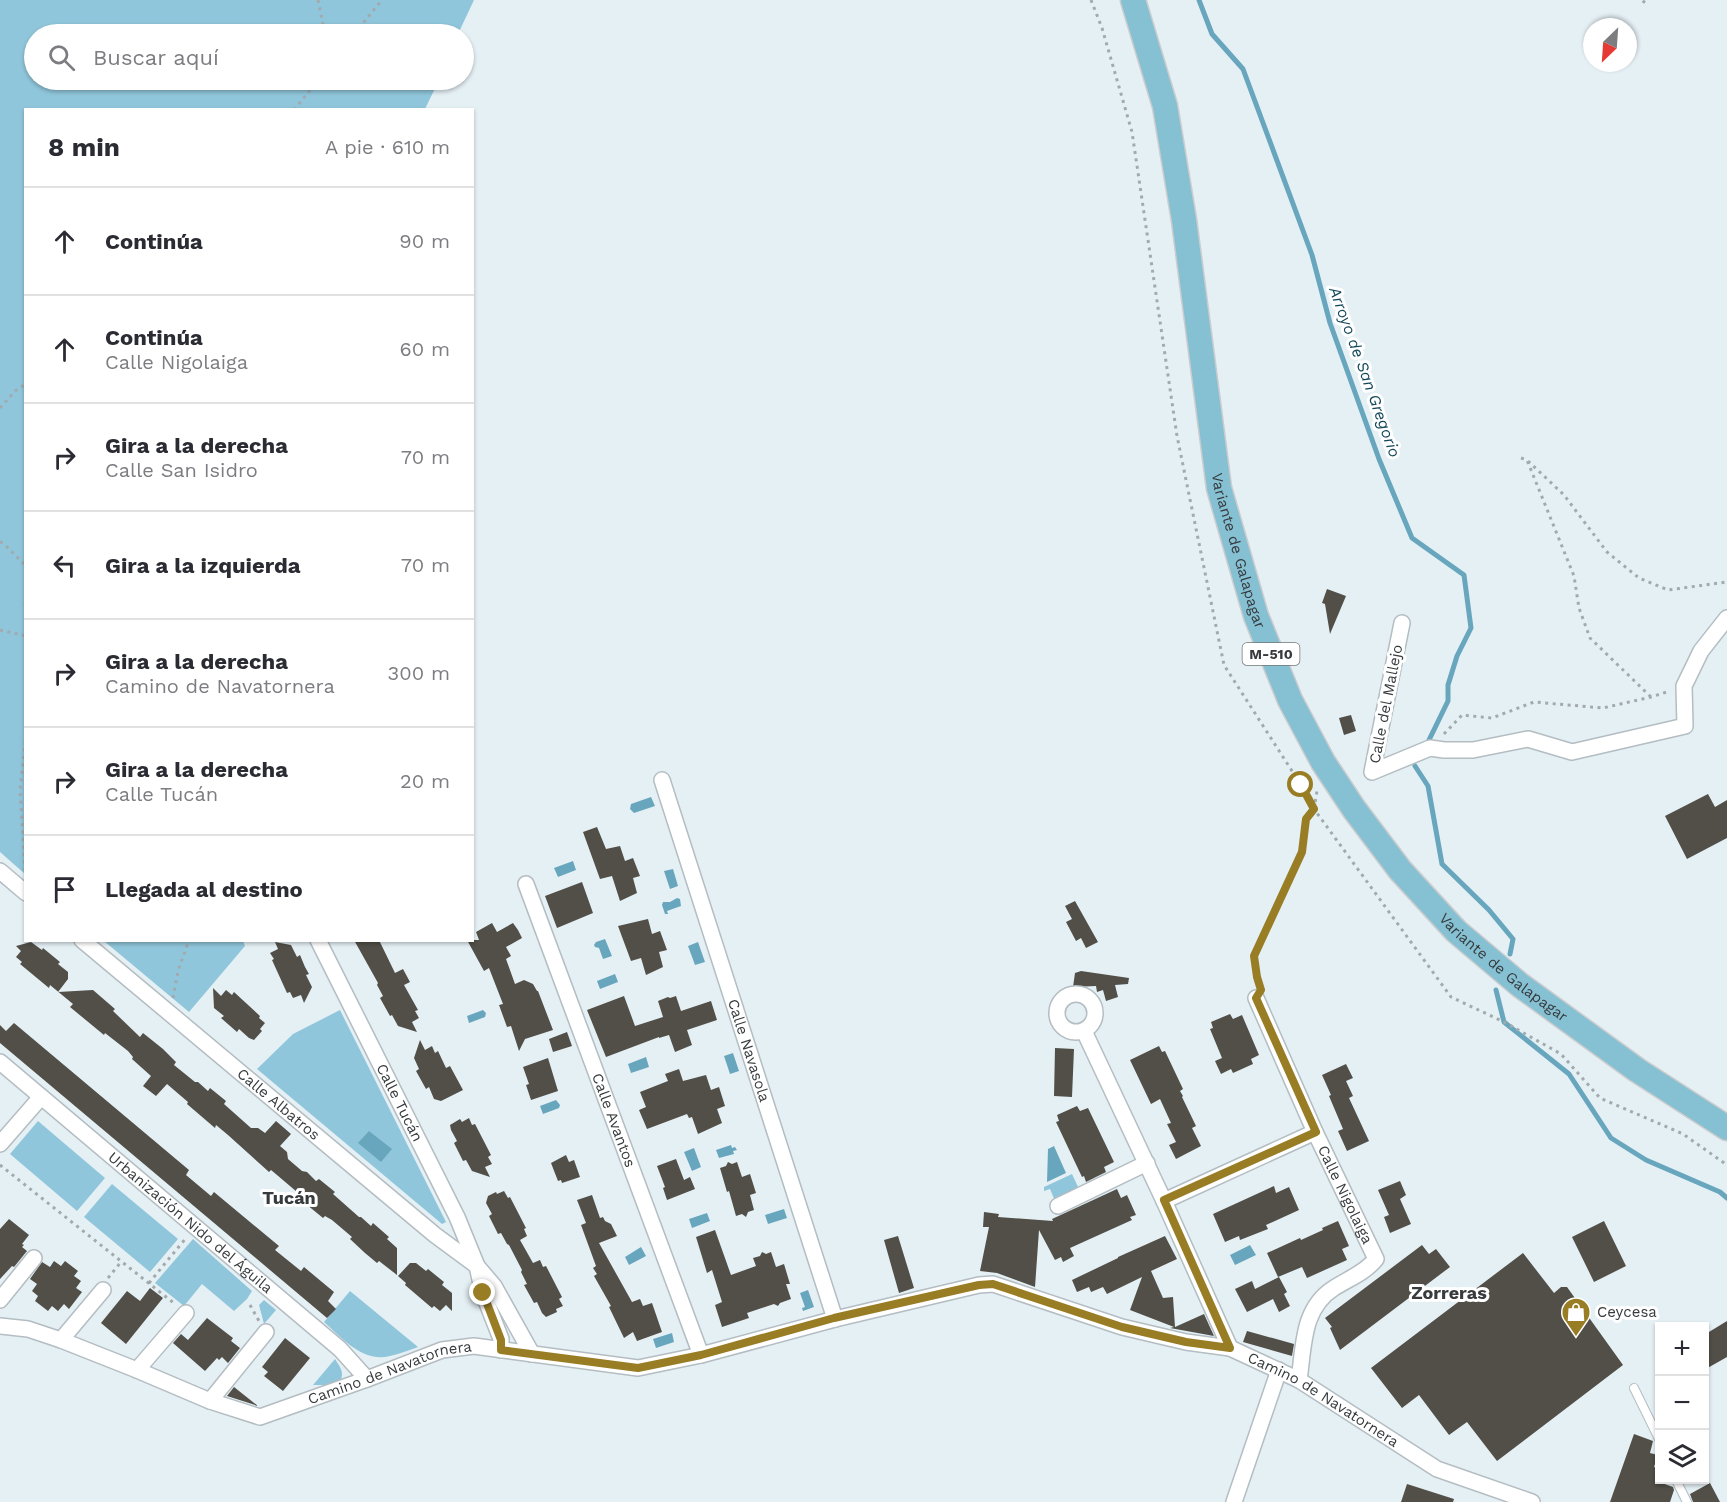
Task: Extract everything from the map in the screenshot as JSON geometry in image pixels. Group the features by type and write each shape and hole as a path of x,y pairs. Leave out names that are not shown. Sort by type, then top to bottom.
{"main road":[{"name":"Variante de Galapagar","path":"1133,0 1165,106 1184,220 1219,489 1256,616 1290,700 1323,762 1354,808 1400,870 1456,932 1520,985 1628,1063 1727,1128"}],"street":[{"name":"Calle del Mallejo","path":"1402,623 1372,772 1430,748 1473,750 1528,739 1572,752 1685,726 1684,686 1701,651 1727,618"},
{"name":"Calle Navasola","path":"662,780 834,1318"},
{"path":"0,871 21,889"},
{"name":"Calle Avantos","path":"526,884 701,1355"},
{"name":"Calle Albatros","path":"84,942 435,1235 477,1266"},
{"name":"Calle Tucán","path":"319,942 457,1217 477,1266 483,1293 501,1340 501,1350"},
{"name":"Calle Nigolaiga","path":"1256,998 1376,1259 1371,1266 1332,1289 1312,1310 1306,1327 1299,1380"},
{"path":"1084,1031 1147,1163 1230,1348"},
{"name":"Urbanización Nido del Águila","path":"0,1062 340,1348 367,1379"},
{"path":"0,1144 41,1097"},
{"path":"1164,1200 1316,1132"},
{"path":"1058,1206 1147,1163"},
{"path":"0,1300 34,1258"},
{"name":"Calle Tucán","path":"477,1266 494,1286 532,1354"},
{"name":"Camino de Navatornera","path":"0,1326 28,1329 61,1340 210,1401 260,1417 442,1350 474,1346 638,1368 701,1355 834,1318 979,1285 993,1284 1122,1327 1186,1342 1230,1348 1299,1380 1437,1469 1532,1502"},
{"path":"61,1340 103,1290"},
{"path":"137,1370 186,1313"},
{"path":"210,1401 266,1332"},
{"path":"1234,1502 1279,1370"}],"lane":[{"path":"1634,1388 1655,1433"},
{"path":"1679,1484 1687,1502"}],"path":[{"path":"318,0 323,24"},
{"path":"362,24 382,0"},
{"path":"1091,0 1132,132 1177,436 1224,664 1314,809 1452,997 1504,1022 1561,1054 1600,1098 1683,1134 1727,1165"},
{"path":"296,108 310,90"},
{"path":"0,408 15,391 24,385"},
{"path":"1521,458 1527,460 1564,495 1607,552 1639,578 1668,590 1727,582"},
{"path":"1527,460 1574,576 1579,608 1590,638 1651,697"},
{"path":"0,542 24,564"},
{"path":"0,630 24,636"},
{"path":"1430,748 1462,715 1492,718 1534,702 1603,708 1651,697 1684,686"},
{"path":"24,753 20,790 24,858"},
{"path":"1256,998 1261,990 1254,956 1302,852 1306,819 1314,809 1317,792 1315,783"},
{"path":"170,1014 178,971 188,942"},
{"path":"0,1165 186,1313"},
{"path":"148,1283 195,1227"}],"shaded area":[{"path":"0,0 474,0 463,24 24,24 24,90 434,90 425,108 24,108 24,873 0,852"},
{"path":"651,797 655,806 634,813 630,809 631,804"},
{"path":"573,861 576,870 558,877 554,868"},
{"path":"673,869 678,886 670,889 664,871"},
{"path":"677,898 680,899 681,906 665,914 663,902 670,902"},
{"path":"605,939 612,956 603,959 599,948 594,945"},
{"path":"105,942 243,942 245,946 189,1012"},
{"path":"698,942 705,962 695,965 688,946"},
{"path":"615,974 618,982 600,989 597,981"},
{"path":"340,1010 446,1222 442,1224 257,1069 293,1034"},
{"path":"483,1010 486,1013 485,1017 469,1023 467,1016"},
{"path":"733,1053 739,1071 730,1074 724,1056"},
{"path":"646,1057 649,1067 631,1073 628,1064"},
{"path":"556,1100 560,1105 559,1108 543,1114 540,1106"},
{"path":"38,1121 105,1178 77,1211 10,1154"},
{"path":"369,1131 392,1149 381,1162 358,1143"},
{"path":"731,1145 737,1150 733,1151 734,1154 719,1158 716,1150"},
{"path":"1054,1146 1066,1173 1047,1182 1048,1149"},
{"path":"694,1148 701,1167 692,1171 684,1152"},
{"path":"1072,1174 1079,1189 1055,1201 1050,1189 1044,1191 1044,1187"},
{"path":"112,1184 178,1239 150,1272 84,1217"},
{"path":"784,1209 787,1218 768,1224 765,1215"},
{"path":"707,1213 710,1221 692,1228 689,1219"},
{"path":"193,1239 252,1291 234,1311 202,1284 184,1306 155,1283"},
{"path":"1250,1245 1256,1255 1235,1265 1230,1255"},
{"path":"641,1247 646,1256 629,1265 625,1257"},
{"path":"808,1290 814,1307 803,1311 802,1308 805,1307 800,1293"},
{"path":"350,1291 418,1347 380,1357 362,1353 346,1342 324,1322"},
{"path":"264,1300 276,1310 264,1324 259,1305"},
{"path":"672,1333 674,1342 656,1348 653,1339"},
{"path":"335,1359 342,1372 341,1380 325,1385 313,1385"}],"building":[{"path":"1327,589 1346,596 1330,634 1325,604 1322,603"},
{"path":"1351,715 1356,731 1344,735 1339,718"},
{"path":"1708,794 1715,807 1727,800 1727,838 1687,859 1665,816"},
{"path":"597,827 606,849 620,846 625,861 633,858 640,876 633,878 637,893 620,901 612,876 600,879 583,832"},
{"path":"582,882 593,913 557,928 545,896"},
{"path":"1075,901 1098,942 1086,948 1081,938 1076,941 1066,922 1072,919 1065,906"},
{"path":"648,919 652,934 660,931 667,950 659,952 663,967 646,975 641,958 631,961 618,926"},
{"path":"492,923 497,932 513,923 522,938 506,947 511,956 506,959 515,984 524,980 533,984 538,991 553,1030 525,1039 519,1051 511,1026 507,1027 499,1005 503,1004 489,968 484,971 468,942 479,940 476,932"},
{"path":"31,942 42,950 43,948 68,972 68,979 58,992 50,985 49,988 20,964 22,962 16,957 21,951 16,946"},
{"path":"275,942 291,945 297,957 300,955 312,987 304,1003 301,995 293,998 290,992 287,993 270,953 278,949"},
{"path":"355,942 380,942 395,973 403,969 410,982 404,985 418,1010 415,1011 419,1018 412,1022 417,1032 398,1026 392,1015 390,1016 380,998 383,996"},
{"path":"1081,971 1129,978 1128,984 1115,985 1118,997 1106,1001 1103,990 1097,992 1096,986 1073,987 1075,973"},
{"path":"213,988 221,996 226,990 232,995 234,992 260,1016 259,1018 265,1023 260,1029 262,1031 254,1040 239,1029 237,1032 221,1018 224,1016 214,1008"},
{"path":"93,990 115,1009 113,1011 140,1037 143,1033 163,1049 176,1062 174,1065 208,1091 210,1088 226,1101 224,1104 251,1128 258,1128 265,1133 276,1121 291,1134 280,1146 287,1152 288,1159 316,1181 319,1179 359,1217 371,1226 373,1223 389,1237 387,1239 397,1248 397,1275 365,1253 350,1239 352,1237 332,1220 325,1216 323,1218 295,1195 297,1192 271,1170 269,1172 216,1125 215,1128 167,1084 156,1096 143,1086 151,1076 132,1059 128,1051 70,1007 73,1004 58,992"},
{"path":"624,996 635,1026 663,1017 658,1001 676,996 681,1011 711,1001 717,1020 687,1030 692,1045 675,1052 669,1035 606,1057 587,1010"},
{"path":"1230,1014 1233,1019 1242,1015 1259,1055 1251,1059 1253,1064 1233,1073 1231,1069 1221,1074 1215,1061 1222,1058 1210,1029 1213,1028 1211,1022"},
{"path":"14,1023 189,1170 186,1175 211,1196 214,1192 279,1246 275,1250 301,1271 304,1267 334,1292 328,1301 336,1309 327,1318 0,1043 0,1025 6,1031"},
{"path":"567,1032 572,1046 553,1052 549,1039"},
{"path":"420,1040 425,1050 432,1046 435,1053 438,1051 446,1068 450,1066 463,1090 441,1101 434,1099 429,1087 426,1089 416,1071 419,1069 414,1058"},
{"path":"1159,1046 1162,1052 1165,1051 1183,1089 1180,1091 1196,1126 1192,1128 1201,1146 1176,1159 1169,1145 1176,1142 1167,1124 1171,1123 1160,1099 1151,1104 1130,1060"},
{"path":"1055,1048 1074,1049 1072,1097 1054,1096"},
{"path":"548,1058 558,1091 531,1100 526,1085 529,1084 523,1067"},
{"path":"1346,1064 1353,1078 1346,1081 1353,1096 1349,1098 1369,1141 1347,1151 1338,1131 1343,1129 1322,1075"},
{"path":"679,1069 683,1081 706,1075 711,1090 719,1087 725,1106 717,1109 722,1123 698,1134 692,1117 689,1118 687,1114 647,1129 639,1110 646,1107 640,1092 668,1081 665,1074"},
{"path":"1077,1106 1080,1111 1088,1108 1114,1162 1104,1167 1106,1172 1086,1182 1056,1122 1059,1121 1057,1115"},
{"path":"469,1118 472,1125 475,1124 491,1155 488,1157 492,1164 485,1167 490,1177 472,1171 466,1160 463,1161 454,1143 457,1141 450,1125 460,1119 462,1122"},
{"path":"566,1155 569,1162 574,1160 580,1177 562,1183 561,1180 558,1181 551,1163"},
{"path":"676,1159 684,1180 690,1177 695,1189 667,1200 657,1166"},
{"path":"728,1162 732,1164 737,1162 742,1177 750,1174 756,1193 750,1195 754,1210 748,1212 746,1217 742,1214 736,1216 729,1191 727,1192 720,1168 726,1166"},
{"path":"1400,1181 1406,1195 1400,1199 1411,1224 1390,1233 1384,1217 1389,1215 1378,1190"},
{"path":"1274,1186 1276,1193 1289,1187 1299,1210 1266,1225 1268,1229 1240,1240 1239,1236 1225,1242 1213,1214"},
{"path":"1117,1189 1121,1198 1127,1195 1136,1215 1130,1217 1132,1220 1070,1248 1074,1256 1063,1262 1061,1257 1055,1260 1039,1230 1035,1287 997,1273 980,1271 989,1227 983,1227 984,1212 999,1214 998,1217 1053,1221 1052,1219"},
{"path":"504,1191 508,1198 510,1197 526,1228 524,1229 527,1236 520,1240 533,1263 540,1260 543,1267 546,1266 562,1297 559,1299 563,1306 546,1317 537,1302 534,1303 524,1285 527,1284 522,1270 509,1245 501,1233 498,1234 489,1216 492,1214 486,1203 488,1196"},
{"path":"592,1195 600,1218 603,1217 611,1224 617,1236 599,1243 632,1302 640,1299 643,1306 652,1303 662,1332 637,1341 633,1332 624,1338 609,1307 611,1306 594,1276 597,1274 593,1268 596,1266 581,1225 586,1223 577,1200"},
{"path":"9,1219 29,1235 22,1244 27,1251 0,1279 0,1229"},
{"path":"1338,1221 1349,1246 1342,1249 1347,1260 1307,1278 1302,1267 1278,1277 1267,1253 1300,1238 1301,1240"},
{"path":"1604,1221 1626,1266 1594,1282 1572,1237"},
{"path":"715,1230 731,1275 756,1266 753,1258 760,1256 762,1252 766,1254 771,1252 776,1267 784,1264 790,1284 786,1284 791,1299 778,1306 774,1304 747,1313 749,1318 722,1327 715,1305 722,1302 712,1270 707,1273 696,1237"},
{"path":"898,1236 914,1288 899,1293 884,1240"},
{"path":"1165,1236 1177,1259 1151,1271 1163,1298 1173,1297 1175,1327 1204,1314 1214,1336 1170,1328 1174,1327 1130,1310 1142,1277 1107,1294 1103,1287 1091,1292 1089,1287 1077,1292 1072,1280"},
{"path":"1422,1245 1429,1254 1436,1249 1450,1267 1340,1350 1330,1328 1332,1327 1325,1318"},
{"path":"1523,1253 1554,1293 1561,1287 1567,1287 1623,1365 1497,1461 1467,1422 1449,1435 1419,1395 1402,1408 1371,1368"},
{"path":"54,1261 61,1266 65,1261 78,1271 74,1276 81,1281 76,1288 82,1292 69,1309 64,1304 58,1311 52,1306 48,1311 35,1301 38,1296 32,1291 37,1284 30,1279 42,1262 50,1267"},
{"path":"410,1263 416,1263 426,1271 428,1269 444,1282 442,1285 452,1293 452,1311 446,1305 440,1311 434,1306 432,1308 405,1285 406,1283 398,1276"},
{"path":"1279,1277 1287,1292 1284,1294 1290,1306 1279,1312 1273,1299 1247,1312 1235,1289 1252,1281 1255,1289"},
{"path":"150,1288 163,1298 126,1344 101,1323 127,1291 140,1301"},
{"path":"207,1318 233,1338 231,1341 240,1348 228,1363 222,1357 219,1360 217,1358 205,1371 173,1343 181,1334 188,1340"},
{"path":"1727,1321 1727,1357 1709,1367 1709,1332"},
{"path":"1247,1331 1294,1344 1292,1356 1243,1342"},
{"path":"285,1338 310,1358 283,1391 264,1376 268,1372 262,1367"},
{"path":"234,1387 258,1406 227,1396"},
{"path":"1634,1434 1653,1441 1650,1453 1655,1454 1655,1484 1673,1487 1670,1502 1610,1502"},
{"path":"1407,1484 1454,1499 1453,1502 1401,1502"},
{"path":"1709,1484 1720,1502 1693,1502 1690,1494"}],"waterway":[{"name":"Arroyo de San Gregorio","path":"1199,0 1212,34 1243,69 1312,255 1330,323 1379,459 1412,538 1464,575 1471,628 1457,656 1448,685 1448,701 1429,740"},
{"name":"Arroyo de San Gregorio","path":"1415,766 1428,786 1442,864 1489,910 1513,939 1510,954"},
{"name":"Arroyo de San Gregorio","path":"1496,990 1504,1022 1569,1074 1611,1138 1646,1160 1720,1192 1727,1198"}],"place":[{"name":"Ceycesa","path":"1576,1338"}],"district":[{"name":"Tucán","path":"289,1197"},
{"name":"Zorreras","path":"1449,1292"}],"route":[{"path":"483,1293 501,1340 501,1350 638,1368 701,1355 834,1318 979,1285 993,1284 1122,1327 1186,1342 1230,1348 1164,1200 1316,1132 1256,998 1261,990 1254,956 1302,852 1306,819 1314,809 1301,785"}]}
